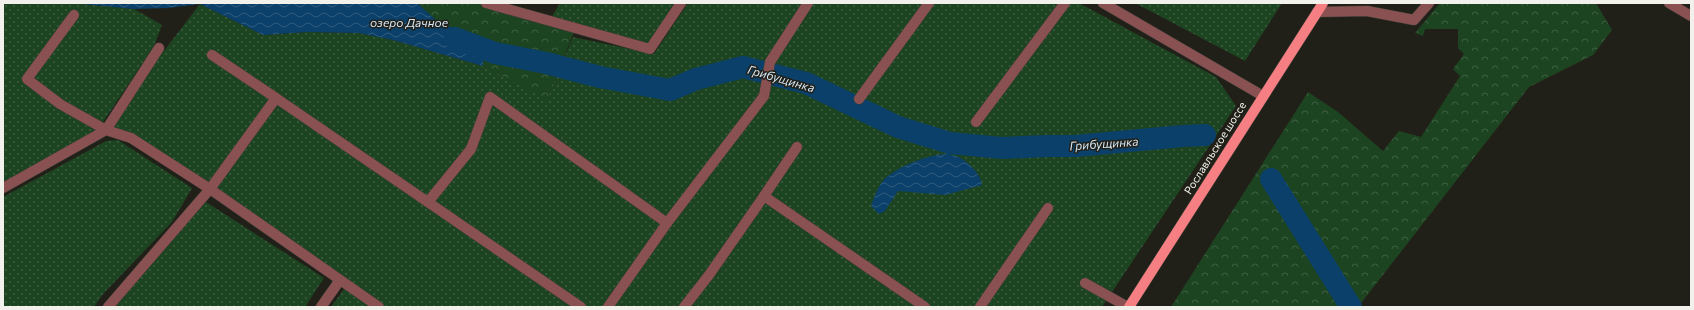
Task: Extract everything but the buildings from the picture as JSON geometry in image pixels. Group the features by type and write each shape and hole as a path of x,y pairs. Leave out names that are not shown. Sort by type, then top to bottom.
{"main road":[{"name":"Рославльское шоссе","path":"1129,307 1320,7"}],"lane":[{"path":"486,3 650,49 681,3"},
{"path":"608,307 667,223 764,96 770,62 808,3"},
{"path":"859,99 930,3"},
{"path":"976,122 1065,3"},
{"path":"1103,3 1263,96"},
{"path":"1320,7 1367,11 1414,20 1429,3"},
{"path":"1669,3 1691,16"},
{"path":"74,15 27,79 60,104 106,130 131,138 210,189 379,307"},
{"path":"3,188 106,130 159,48"},
{"path":"212,55 581,307"},
{"path":"428,202 471,149 490,97 667,223"},
{"path":"108,307 210,189 276,98"},
{"path":"684,307 709,275 797,147"},
{"path":"764,196 911,303 925,307"},
{"path":"980,307 1048,208"},
{"path":"321,307 340,280"},
{"path":"1085,283 1129,307"}],"green space":[{"path":"3,3 73,3 134,9 162,25 154,46 95,134 3,187"},
{"path":"417,3 506,3 547,25 574,32 547,101 483,66 484,43 436,20"},
{"path":"560,3 679,3 648,45 547,25"},
{"path":"688,3 1079,3 1216,77 1236,106 1102,307 331,307 350,281 112,128 140,82 200,4 263,35 307,32 359,33 393,40 483,66 547,100 573,37 654,54"},
{"path":"1135,3 1282,3 1245,61"},
{"path":"1440,3 1596,3 1612,30 1593,55 1529,87 1358,307 1171,307 1308,92 1338,112 1383,151 1399,131 1421,137 1460,76 1453,69 1464,54 1458,48 1458,29 1425,29 1423,36 1415,33"},
{"path":"118,140 192,188 172,222 103,294 94,307 3,307 3,197 106,141"},
{"path":"206,202 324,278 305,307 108,307"}],"water":[{"name":"озеро Дачное","path":"73,3 417,3 436,20 484,43 483,66 393,40 359,33 307,32 263,35 200,4 168,8 134,9"},
{"path":"943,154 959,157 967,162 977,173 982,185 945,195 898,191 885,211 879,214 871,206 880,185 885,178 914,162"}],"waterway":[{"name":"Грибущинка","path":"455,38 495,53 546,63 600,77 670,90 696,79 743,67 806,83 898,127 950,143 1002,148 1075,146 1205,135"},
{"path":"948,158 950,143"},
{"name":"Грибущинка","path":"1271,179 1351,307"}]}
